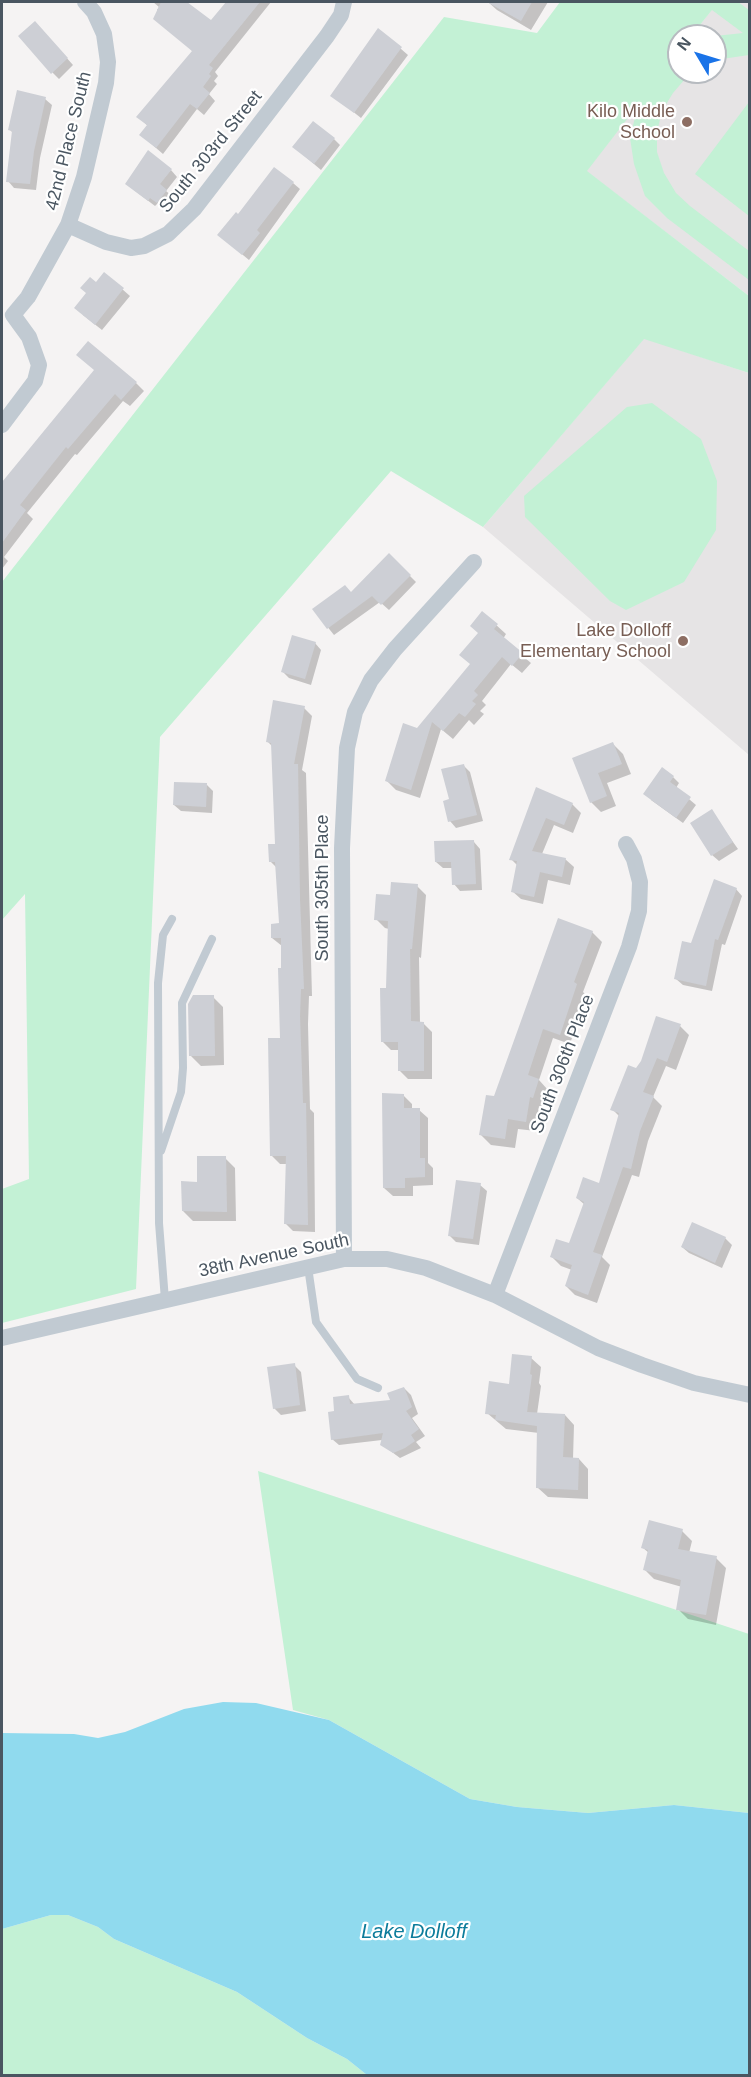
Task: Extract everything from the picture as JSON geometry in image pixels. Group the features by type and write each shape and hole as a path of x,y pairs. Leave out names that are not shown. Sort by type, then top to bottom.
{"street":[{"name":"42nd Place South","path":"7,319 32,289 68,225 84,177 108,72 104,34 94,12 85,2"},
{"name":"South 303rd Street","path":"68,225 106,242 131,248 144,246 168,234 194,209 327,36 341,15 344,2"},
{"path":"2,425 31,387 38,372 38,358 32,343 7,319"},
{"name":"South 305th Place","path":"344,1259 342,848 347,748 355,712 371,680 395,649 474,562"},
{"name":"South 306th Place","path":"495,1295 629,947 639,911 640,882 634,859 626,844"},
{"name":"38th Avenue South","path":"2,1338 344,1259 369,1257 404,1262 495,1295 598,1348 631,1361 694,1383 750,1395"}],"lane":[{"path":"165,1300 159,1223 158,983 164,935 172,919"},
{"path":"158,1160 181,1092 182,1003 212,939"},
{"path":"308,1267 316,1322 357,1379 378,1388"}],"shaded area":[{"name":"Kilo Middle School","path":"718,2 749,2 749,296 586,171 667,67 667,84 727,84 727,24 701,24"},
{"name":"Lake Dolloff Elementary School","path":"644,338 749,373 749,755 483,527"}],"green space":[{"path":"560,2 738,2 749,10 749,55 727,58 727,35 743,33 712,10 701,24 667,24 667,84 681,84 662,111 657,132 657,152 664,173 676,193 749,251 749,280 667,218 645,196 634,164 630,138 638,105 587,171 749,296 749,373 644,339 483,527 391,471 160,737 136,1289 2,1323 2,1189 29,1179 25,894 2,920 2,582 444,17 537,33"},
{"path":"749,102 749,216 695,174"},
{"path":"652,403 701,439 717,481 716,530 684,582 626,610 610,601 525,517 524,496 627,407"},
{"path":"258,1471 749,1634 749,1813 674,1805 588,1813 517,1807 470,1799 329,1720 293,1710"},
{"path":"51,1915 68,1915 98,1927 114,1939 237,1992 307,2038 347,2059 367,2075 2,2076 2,1929"}],"water":[{"name":"Lake Dolloff","path":"223,1702 256,1703 329,1720 470,1799 517,1807 588,1813 674,1805 749,1813 749,2075 367,2075 347,2059 307,2038 237,1992 114,1939 98,1927 68,1915 51,1915 2,1929 2,1733 74,1734 98,1738 125,1732 184,1709"}],"building":[{"path":"161,2 187,2 211,20 226,2 260,2 209,65 213,68 209,74 211,76 203,87 210,93 197,109 190,104 156,148 139,135 147,125 136,117 192,51 153,19"},
{"path":"487,2 532,2 521,21"},
{"path":"35,21 68,58 51,74 18,36"},
{"path":"378,28 402,47 354,113 330,96"},
{"path":"17,90 46,97 34,151 30,184 6,182 12,131 8,130"},
{"path":"313,121 335,138 314,164 292,147"},
{"path":"148,150 172,169 160,184 167,190 157,203 150,198 148,201 125,184"},
{"path":"274,167 294,182 257,230 260,233 242,255 217,235 236,212 238,214"},
{"path":"104,272 124,288 95,325 74,308 86,293 80,288 90,277 96,282"},
{"path":"88,341 137,382 121,400 115,394 68,449 66,447 20,505 26,510 2,543 2,482 94,370 76,355"},
{"path":"389,553 411,575 381,605 372,596 327,629 312,609 345,585 351,592"},
{"path":"482,611 498,624 494,629 523,653 512,666 502,657 474,691 478,695 472,701 476,704 465,717 459,713 443,731 432,722 411,790 385,781 403,723 417,728 470,664 459,655 478,633 470,626"},
{"path":"292,635 316,642 305,679 281,672"},
{"path":"273,700 305,706 294,764 298,764 304,989 301,989 300,1016 303,1103 306,1103 308,1225 284,1224 286,1156 270,1156 268,1038 280,1038 278,968 281,968 281,938 271,938 271,924 279,923 275,862 269,862 268,844 275,844 271,743 266,742"},
{"path":"613,742 622,764 598,773 607,796 590,803 572,758"},
{"path":"464,764 477,815 448,822 443,801 449,799 441,769"},
{"path":"662,767 674,776 670,782 691,797 676,818 643,794"},
{"path":"174,782 207,783 206,807 173,805"},
{"path":"536,787 573,803 564,825 546,818 532,851 566,858 562,877 540,872 534,897 511,892 517,861 509,860"},
{"path":"712,809 733,842 711,856 690,823"},
{"path":"474,840 476,884 452,885 451,862 435,862 434,841"},
{"path":"714,879 737,888 718,940 715,939 706,986 674,979 682,941 691,943"},
{"path":"391,882 418,884 412,949 410,949 411,1021 424,1022 424,1071 398,1071 398,1042 381,1042 380,988 386,988 388,921 374,920 376,894 390,895"},
{"path":"558,918 593,931 574,982 577,984 560,1035 543,1029 528,1075 539,1079 533,1098 530,1097 526,1122 508,1119 505,1139 479,1135 486,1095 494,1096"},
{"path":"193,995 214,995 215,1056 189,1056 188,1004"},
{"path":"656,1016 681,1024 667,1062 657,1058 643,1092 654,1096 640,1131 631,1169 623,1167 593,1252 602,1255 588,1295 565,1286 572,1265 550,1257 556,1239 569,1243 584,1202 576,1198 583,1177 599,1183 619,1113 610,1110 628,1065 636,1068 641,1061"},
{"path":"382,1093 404,1094 404,1108 420,1108 420,1158 425,1158 425,1177 405,1178 405,1188 383,1188"},
{"path":"197,1156 226,1156 227,1212 182,1211 181,1181 197,1182"},
{"path":"456,1180 481,1183 473,1239 448,1236"},
{"path":"692,1222 726,1237 715,1263 681,1247"},
{"path":"512,1354 532,1356 527,1412 565,1414 563,1457 579,1458 578,1490 536,1488 537,1426 495,1420 496,1415 485,1414 489,1381 509,1384"},
{"path":"295,1363 300,1405 273,1409 267,1367"},
{"path":"404,1387 412,1407 406,1411 419,1429 411,1435 415,1441 393,1453 380,1445 383,1433 331,1440 328,1412 334,1411 333,1397 349,1395 350,1404 390,1400 387,1393"},
{"path":"649,1520 683,1529 678,1549 717,1556 706,1615 676,1610 681,1580 643,1570 648,1550 641,1548"}],"place":[{"name":"Kilo Middle School","path":"687,122"},
{"name":"Lake Dolloff Elementary School","path":"683,641"}]}
